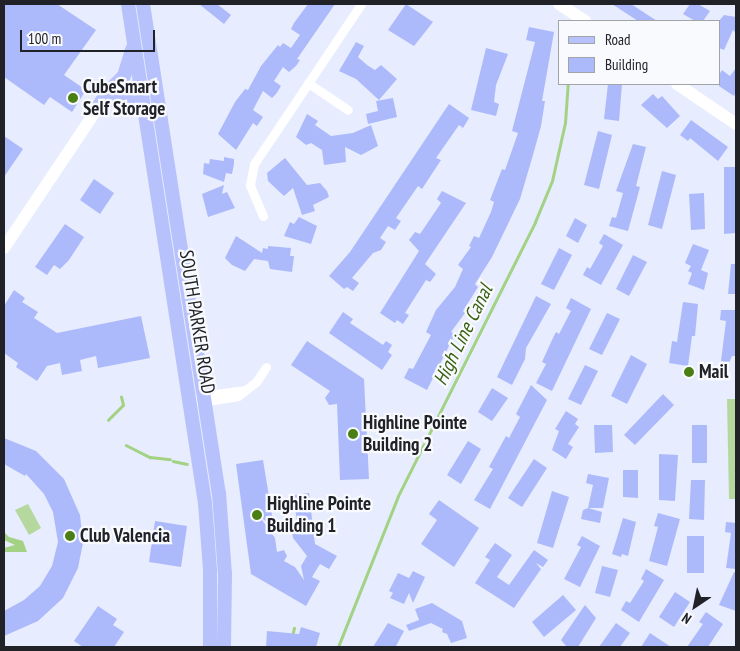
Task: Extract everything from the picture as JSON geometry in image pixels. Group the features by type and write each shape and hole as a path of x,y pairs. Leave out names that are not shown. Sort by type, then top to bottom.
{"main road":[{"name":"SOUTH PARKER ROAD","path":"128,4 190,400 208,528 210,647"},
{"name":"SOUTH PARKER ROAD","path":"143,4 205,398 223,530 224,647"},
{"path":"97,109 108,92 124,76 133,40"},
{"path":"108,92 140,83 156,88"},
{"path":"97,109 111,99 121,97 132,100 144,111"}],"street":[{"path":"263,216 251,190 251,171 361,4"},
{"path":"559,4 583,20"},
{"path":"308,83 348,110"},
{"path":"678,85 736,124"},
{"path":"4,248 97,109"},
{"path":"190,400 236,397 246,390 266,367"}],"shaded area":[{"path":"727,399 736,399 736,499 729,499"},
{"path":"28,504 41,528 29,535 15,510"},
{"path":"4,532 9,537 23,541 27,552 4,552 4,548 15,545 4,540"}],"building":[{"path":"4,4 57,4 96,30 64,75 86,90 72,112 50,97 44,105 4,77"},
{"path":"199,4 217,4 231,15 224,24"},
{"path":"308,4 335,4 297,59 300,60 296,66 289,72 283,67 274,81 281,86 276,94 272,98 263,91 253,110 263,117 257,126 253,123 236,150 218,134 235,102 245,89 248,90 261,66 278,45 280,47 283,43 291,48 300,35 291,29"},
{"path":"406,4 433,22 414,46 388,30"},
{"path":"612,4 631,4 655,20 636,20"},
{"path":"690,4 698,4 710,11 704,20 693,20 683,14"},
{"path":"724,15 736,17 736,33 733,30 724,50 720,48 720,20"},
{"path":"529,27 554,32 542,101 545,101 541,126 533,155 520,199 492,257 475,284 478,287 463,311 465,313 451,332 455,334 427,390 404,378 409,368 413,369 431,335 426,332 436,310 455,287 463,269 458,265 471,247 469,246 474,236 479,238 491,212 494,202 490,200 502,169 505,170 518,133 512,131 535,42 526,40"},
{"path":"356,42 364,46 358,57 375,70 381,65 397,79 379,100 356,79 339,71"},
{"path":"486,48 508,54 496,85 494,102 499,104 496,116 471,110"},
{"path":"736,68 736,92 734,96 719,86 722,70 730,76"},
{"path":"608,85 622,85 619,121 604,119"},
{"path":"653,94 658,99 662,96 680,116 667,128 641,105"},
{"path":"393,98 397,117 368,124 366,114 378,111 376,101"},
{"path":"449,104 469,118 463,128 459,125 436,158 441,160 422,189 418,186 396,218 401,221 395,230 388,226 380,238 386,242 381,250 373,253 352,278 359,283 353,291 347,287 344,289 329,276 350,252"},
{"path":"307,114 318,121 315,125 331,136 353,133 371,125 378,146 361,155 345,147 346,162 324,165 322,150 311,143 306,145 296,137"},
{"path":"691,120 728,147 718,161 690,138 688,141 680,135"},
{"path":"598,131 612,135 599,189 584,185"},
{"path":"4,136 23,149 4,177"},
{"path":"633,144 646,147 636,186 640,187 628,231 609,226 612,217 616,218 623,193 616,191"},
{"path":"224,157 234,159 234,164 232,174 226,173 224,182 203,174 204,163 209,164 210,159 224,161"},
{"path":"285,158 307,185 320,183 327,191 329,197 313,205 315,211 302,215 293,188 284,196 268,181 267,173"},
{"path":"724,167 736,167 736,233 724,234"},
{"path":"662,171 676,175 662,229 648,225"},
{"path":"94,179 114,193 100,214 80,200"},
{"path":"224,185 222,194 227,192 235,208 208,217 202,194"},
{"path":"442,191 466,203 425,264 436,274 430,282 426,280 405,313 409,315 403,324 397,320 395,323 380,313 419,251 409,240 415,232 420,234 441,203 437,199"},
{"path":"704,193 705,229 691,230 689,194"},
{"path":"299,217 317,226 311,244 284,236 290,222 294,224"},
{"path":"575,218 587,225 578,243 566,236"},
{"path":"65,224 84,237 69,260 60,269 54,265 47,275 35,267"},
{"path":"604,234 623,245 601,285 583,275 587,267 590,269 603,246 599,243"},
{"path":"236,236 262,253 263,248 268,249 268,246 291,248 290,256 294,256 292,272 270,269 268,261 254,259 245,271 232,265 225,258"},
{"path":"693,244 709,250 701,270 708,273 704,290 688,284 692,273 688,271 691,266 685,263"},
{"path":"559,248 572,255 554,290 541,284"},
{"path":"633,255 647,262 629,296 616,289"},
{"path":"731,264 736,264 736,294 728,294"},
{"path":"14,290 25,298 22,302 38,312 34,318 57,333 141,316 150,358 98,368 96,356 80,360 82,371 62,375 60,363 47,366 37,381 16,367 18,363 4,353 4,306"},
{"path":"536,296 551,304 526,348 525,359 512,385 497,377"},
{"path":"571,298 591,309 552,391 536,383 546,364 542,362 552,340 556,332 559,334 571,311 566,308"},
{"path":"683,302 698,304 695,336 692,336 688,366 669,363 672,341 677,342"},
{"path":"721,310 736,310 736,356 732,356 729,363 721,361 726,321 720,320"},
{"path":"343,312 353,319 350,323 383,345 386,341 392,345 388,352 392,355 382,370 329,333"},
{"path":"607,313 620,319 602,355 589,349"},
{"name":"Highline Pointe Building 2","path":"307,341 364,379 369,479 340,480 337,404 329,405 325,398 330,391 291,365"},
{"path":"631,355 647,364 627,404 611,396"},
{"path":"585,365 598,371 581,405 568,399"},
{"path":"531,385 547,400 490,509 474,500 493,469 489,467 506,436 509,438 520,417 516,414"},
{"path":"492,388 508,398 492,421 478,412"},
{"path":"663,394 674,405 635,445 624,435"},
{"path":"566,411 578,419 575,424 579,427 568,444 573,447 566,459 552,450 559,431 555,429"},
{"path":"594,425 612,425 613,452 595,453"},
{"path":"692,425 707,425 707,463 692,463"},
{"name":"Club Valencia","path":"4,438 36,451 64,479 80,515 83,543 78,568 63,598 38,621 4,636 4,611 24,600 40,586 52,566 58,542 53,512 44,494 26,474 25,476 4,464"},
{"path":"468,441 481,449 461,484 447,475"},
{"path":"659,454 678,455 675,501 659,500"},
{"path":"534,459 547,468 522,507 508,498"},
{"name":"Highline Pointe Building 1","path":"263,460 274,527 260,517 275,538 277,552 284,550 287,556 284,561 295,567 304,580 301,566 307,556 293,538 290,522 297,521 293,495 309,493 315,544 337,556 329,569 320,564 312,577 320,581 306,606 251,574 236,464"},
{"path":"623,470 638,470 638,498 623,497"},
{"path":"588,474 609,478 603,508 588,508 593,485 586,483"},
{"path":"691,480 705,480 704,520 689,519"},
{"path":"552,491 569,497 553,548 537,543"},
{"path":"439,500 479,528 454,567 421,544 437,520 429,514"},
{"path":"588,508 602,512 600,523 581,519 583,510"},
{"path":"658,513 680,519 667,566 649,561 658,527 654,526"},
{"path":"623,518 636,522 628,556 622,554 621,557 612,554"},
{"path":"155,521 187,526 181,567 149,562"},
{"path":"726,522 736,523 736,569 726,568 731,533 725,532"},
{"path":"582,536 600,546 580,587 564,579 581,547 577,545"},
{"path":"687,536 704,536 704,573 687,573"},
{"path":"495,543 512,555 497,577 509,585 534,550 548,560 543,567 536,563 541,569 514,608 475,583 490,560 485,557"},
{"path":"602,566 618,570 610,597 595,593"},
{"path":"646,569 664,580 639,622 621,610 626,601 630,603 644,581 641,579"},
{"path":"413,571 425,577 413,603 409,593 404,604 390,598 393,593 389,591 398,573 409,578"},
{"path":"734,572 736,573 736,611 719,605"},
{"path":"675,592 690,602 674,627 659,617"},
{"path":"563,595 576,610 544,637 532,622"},
{"path":"432,603 462,621 467,638 451,643 447,634 442,632 443,629 431,623 409,631 406,625 419,620 415,609"},
{"path":"585,605 596,618 578,647 567,647 561,640"},
{"path":"98,606 117,619 113,625 124,632 114,647 83,647 74,641"},
{"path":"706,612 723,624 708,647 687,647 703,624 699,622"},
{"path":"388,623 404,631 396,646 373,647"},
{"path":"616,623 630,633 620,647 599,647"},
{"path":"301,627 320,633 316,647 266,647 267,631 299,634"},
{"path":"650,633 671,647 641,647"}],"waterway":[{"name":"High Line Canal","path":"338,647 398,496 535,222 552,181 565,123 568,85"},
{"path":"108,420 123,405 121,397"},
{"path":"126,445 150,457 170,459"},
{"path":"173,461 187,464"},
{"path":"292,636 294,628"}],"place":[{"name":"CubeSmart Self Storage","path":"73,98"},
{"name":"Mail","path":"689,372"},
{"name":"Highline Pointe Building 2","path":"353,434"},
{"name":"Highline Pointe Building 1","path":"257,515"},
{"name":"Club Valencia","path":"70,536"}]}
